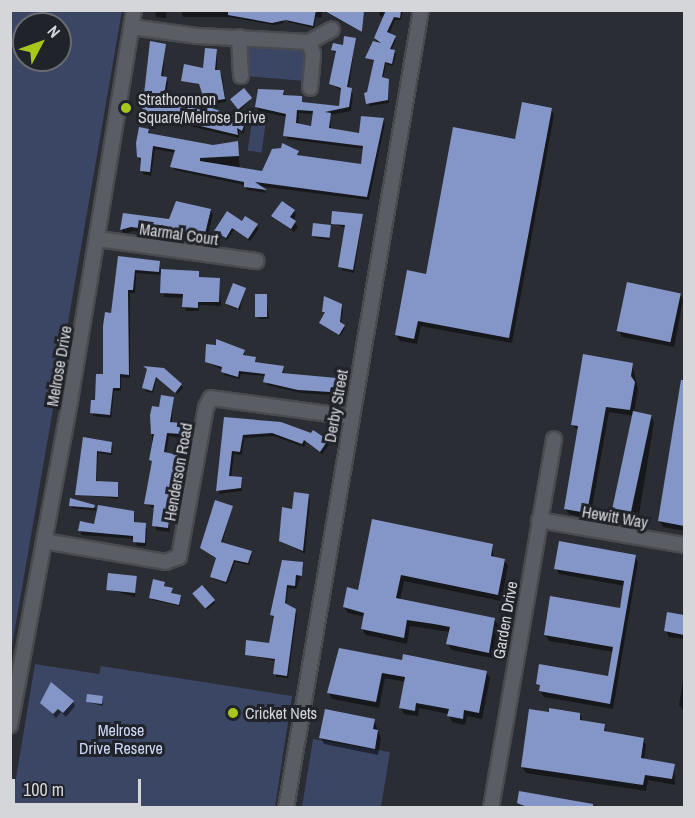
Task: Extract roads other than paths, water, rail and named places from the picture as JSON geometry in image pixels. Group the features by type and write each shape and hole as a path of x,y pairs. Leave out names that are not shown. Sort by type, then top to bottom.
{"street":[{"name":"Melrose Drive","path":"10,726 98,238 134,10"},
{"name":"Derby Street","path":"286,807 421,10"},
{"path":"131,27 198,36 309,42 332,29"},
{"path":"239,37 242,76"},
{"path":"309,42 310,88"},
{"name":"Marmal Court","path":"98,238 256,261"},
{"name":"Henderson Road","path":"44,541 165,562 179,557 206,407 211,398 351,417"},
{"name":"Garden Drive","path":"491,807 554,439"},
{"name":"Hewitt Way","path":"539,520 684,545"}],"place":[{"name":"Strathconnon Square/Melrose Drive","path":"126,108"},
{"name":"Cricket Nets","path":"233,713"}],"park label":[{"name":"Melrose Drive Reserve","path":"121,739"}]}
